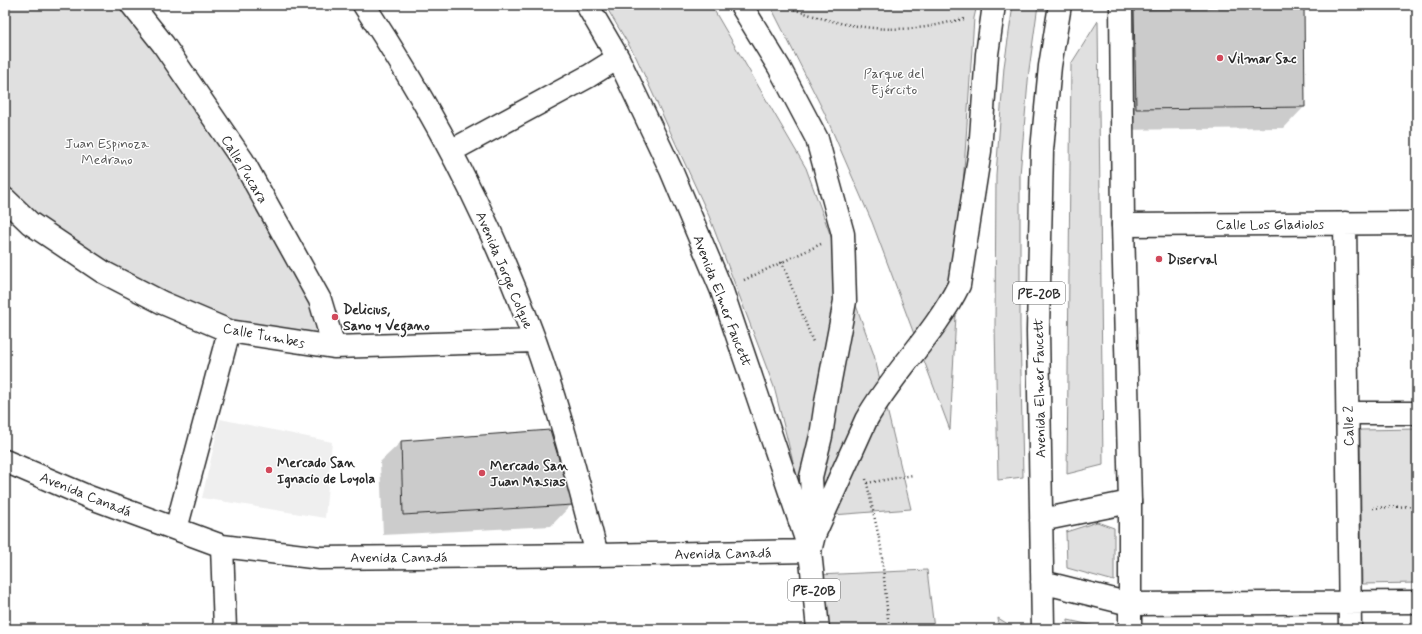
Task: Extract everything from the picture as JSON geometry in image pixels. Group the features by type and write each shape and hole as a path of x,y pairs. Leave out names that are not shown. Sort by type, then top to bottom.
{"main road":[{"name":"Calle Pucara","path":"132,5 163,44 243,162 320,300 334,347"},
{"name":"Avenida Jorge Colque","path":"364,5 398,57 451,151 496,244 535,341 569,447 597,555"},
{"name":"Avenida Elmer Faucett","path":"587,5 618,58 671,170 722,291 812,543 818,629"},
{"path":"741,5 779,67 817,139 843,234 845,301 821,436 811,477 812,543"},
{"path":"812,543 866,420 876,402 950,302 959,285 980,151 987,54 994,5"},
{"name":"Avenida Elmer Faucett","path":"1043,629 1038,331 1042,150 1050,66 1060,5"},
{"path":"1121,5 1123,225 1130,502 1130,629"},
{"path":"451,151 589,76 618,58"},
{"name":"Calle Tumbes","path":"5,199 30,223 104,272 163,303 229,331 334,347 535,341"},
{"name":"Calle 2","path":"1345,223 1350,629"},
{"name":"Calle Los Gladiolos","path":"1123,225 1417,223"},
{"path":"176,529 229,331"},
{"path":"1348,414 1417,413"},
{"name":"Avenida Canadá","path":"5,461 89,497 222,546 320,558 597,555 812,543"},
{"path":"1041,520 1130,502"},
{"path":"222,546 225,629"},
{"path":"1042,582 1130,604 1417,602"}],"path":[{"path":"783,5 811,16 848,26 888,29 926,27 965,19"},
{"path":"722,291 843,234"},
{"path":"1366,509 1414,506"}],"shaded area":[{"name":"Mercado San Ignacio de Loyola","path":"220,419 332,442 325,518 202,498"}],"green space":[{"name":"Juan Espinoza Medrano","path":"5,5 124,5 238,164 315,303 324,344 216,327 100,281 5,196"},
{"path":"605,5 711,5 806,168 874,355 911,509 807,517 774,387 709,216 636,57"},
{"name":"Parque del Ejército","path":"770,5 977,5 974,18 962,200 950,430 872,222 824,112"},
{"path":"1013,5 1038,5 1029,70 1020,175 1020,325 1023,477 998,480 995,325 996,175 1004,67"},
{"path":"1098,21 1103,465 1067,474 1071,64"},
{"path":"1417,429 1417,583 1362,584 1360,430"},
{"path":"1097,522 1114,528 1114,581 1067,568 1066,532"},
{"path":"927,570 934,629 825,629 818,575"},
{"path":"998,618 1016,629 999,629"},
{"path":"1068,620 1109,629 1068,629"}],"building":[{"name":"Vilmar Sac","path":"1304,7 1305,107 1136,109 1134,9"},
{"name":"Mercado San Juan Masias","path":"550,430 573,505 403,515 401,441"}],"place":[{"name":"Vilmar Sac","path":"1220,58"},
{"name":"Diserval","path":"1159,259"},
{"name":"Delicius, Sano y Vegano","path":"335,317"},
{"name":"Mercado San Ignacio de Loyola","path":"269,470"},
{"name":"Mercado San Juan Masias","path":"482,473"}]}
